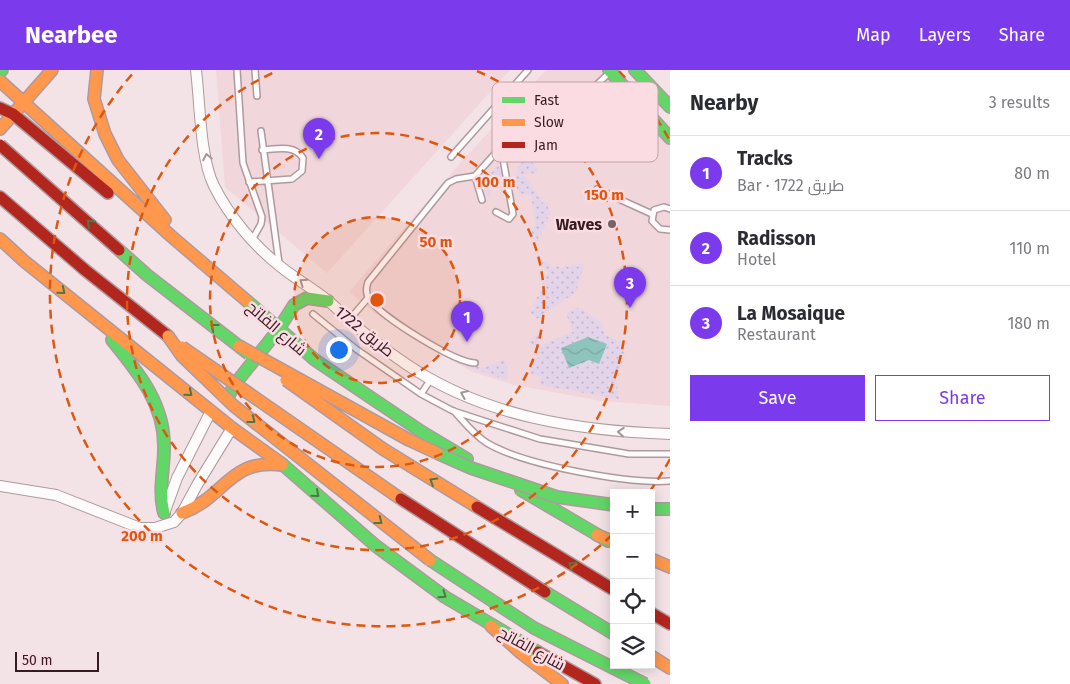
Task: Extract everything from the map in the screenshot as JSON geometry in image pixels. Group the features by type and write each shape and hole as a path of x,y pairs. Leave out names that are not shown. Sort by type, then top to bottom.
{"main road":[{"path":"0,129 52,70"},
{"path":"96,70 94,99 105,134 118,160 142,193 164,216 171,236"},
{"path":"635,70 646,82"},
{"path":"609,71 619,82"},
{"name":"شارع الفاتح","path":"0,81 171,236 186,246 278,330 315,360 422,432 610,541"},
{"path":"658,94 670,107"},
{"path":"0,108 13,114 152,229 171,236"},
{"path":"658,125 670,138"},
{"name":"شارع الفاتح","path":"0,145 147,275 239,346 383,449 610,588"},
{"path":"0,197 92,276 168,336 276,416 425,515 610,631"},
{"name":"شارع الفاتح","path":"0,239 24,261 223,421 284,466 376,546 445,597 491,626 595,684"},
{"path":"0,246 24,261"},
{"path":"223,421 226,404 235,384 278,330 289,312 300,301 314,297 328,301"},
{"path":"92,315 146,384 157,405 164,440 159,490 164,513"},
{"path":"168,336 182,356 234,406 437,565 534,628 645,684"},
{"path":"239,346 409,440 471,468 557,497 610,504"},
{"path":"182,513 207,504 235,474 248,466 262,463 284,466"},
{"path":"655,509 670,509"},
{"path":"655,561 670,567"},
{"path":"655,567 670,576"},
{"path":"655,615 670,624"},
{"path":"491,626 521,653 562,684"},
{"path":"655,659 670,668"}],"street":[{"name":"طريق 1722","path":"196,70 205,148 213,184 252,240 280,266 328,301 348,320 407,365 463,395 521,415 545,421 592,429 670,434"},
{"path":"163,526 164,513 177,478 211,411"},
{"path":"0,486 56,495 143,528 163,526 174,522 182,513 232,428"}],"lane":[{"path":"237,70 243,163 262,217 262,224 252,240"},
{"path":"255,70 257,96"},
{"path":"517,82 528,70"},
{"path":"602,82 609,71"},
{"path":"451,157 492,111"},
{"path":"261,132 266,181 280,266"},
{"path":"249,182 296,178 302,171 304,162 300,154 292,149 262,150"},
{"path":"475,363 412,334 368,298 366,289 368,282 448,183 456,179 475,176 492,158"},
{"path":"496,212 509,219 513,217 513,206 504,162"},
{"path":"475,176 482,200"},
{"path":"597,189 652,214"},
{"path":"652,214 658,208 670,208"},
{"path":"652,214 655,226 670,230"},
{"path":"348,320 368,298"},
{"path":"313,314 356,349 421,394 453,411 540,439 629,454 670,454"},
{"path":"421,394 431,379"},
{"path":"453,411 486,442 535,461 614,479 636,482 670,481"}],"shaded area":[{"path":"216,70 510,70 499,82 492,82 492,90 327,273 225,187"},
{"path":"546,70 607,70 619,82 535,82"},
{"path":"658,123 670,135 670,406 601,401 515,385 472,372 411,337 376,314 349,292 492,128 492,162 658,162"},
{"path":"522,162 532,162 538,170 536,173 522,174 532,185 533,191 537,191 537,197 541,196 542,203 546,202 551,215 547,216 549,222 544,223 546,228 541,230 542,235 538,236 539,241 536,242 527,232 536,226 531,195 519,194 517,189 516,176"},
{"path":"498,166 503,171 505,186 493,185 489,197 484,184"},
{"path":"545,261 555,269 557,266 563,269 565,265 570,268 572,264 577,267 579,263 584,266 576,292 537,319 530,312 535,308 532,305 538,301 536,298 541,294 539,291 544,288 542,284 546,280 544,277 549,273 541,264"},
{"path":"576,308 582,309 601,322 605,335 621,342 625,355 616,379 619,399 539,385 541,377 530,374 533,361 538,358 539,350 528,342 536,334 541,345 573,332 566,313"},
{"path":"504,359 508,372 506,380 465,366 466,364 484,368"}],"water":[{"path":"588,337 607,344 599,364 589,360 569,368 561,348"}],"traffic: fast":[{"path":"609,70 620,82"},
{"path":"635,70 646,82"},
{"path":"658,94 670,107"},
{"path":"658,125 670,138"},
{"path":"119,250 147,275 249,354"},
{"path":"228,397 235,384 278,330 294,305 307,298 328,301"},
{"path":"247,301 315,360 422,432 467,459"},
{"path":"112,340 148,389 160,417 164,448 161,488 164,513"},
{"path":"437,453 471,468 557,497 610,504"},
{"path":"282,464 376,546 445,597 538,652"},
{"path":"521,490 608,541"},
{"path":"655,509 670,509"},
{"path":"430,560 534,628 645,684"},
{"path":"545,592 610,632"}],"traffic: slow":[{"path":"0,129 52,70"},
{"path":"97,70 94,99 105,134 118,160 165,220"},
{"path":"0,81 171,236 247,301"},
{"path":"0,239 24,261 232,428 282,464"},
{"path":"168,336 182,356 234,406 430,560"},
{"path":"239,346 409,440 437,453"},
{"path":"182,347 401,499"},
{"path":"286,380 383,449 477,507"},
{"path":"182,513 209,498 229,480 250,467 264,464 282,465"},
{"path":"597,535 610,540"},
{"path":"655,561 670,567"},
{"path":"491,626 521,653 562,684"},
{"path":"655,659 670,668"}],"traffic: jam":[{"path":"0,108 13,114 108,193"},
{"path":"0,145 119,250"},
{"path":"0,197 85,270 168,336"},
{"path":"401,499 545,592"},
{"path":"477,507 610,588"},
{"path":"655,615 670,624"},
{"path":"538,652 595,684"}],"place":[{"name":"Radisson","path":"319,159"},
{"name":"Waves","path":"612,224"},
{"name":"La Mosaique","path":"630,308"},
{"name":"Tracks","path":"467,342"}]}
